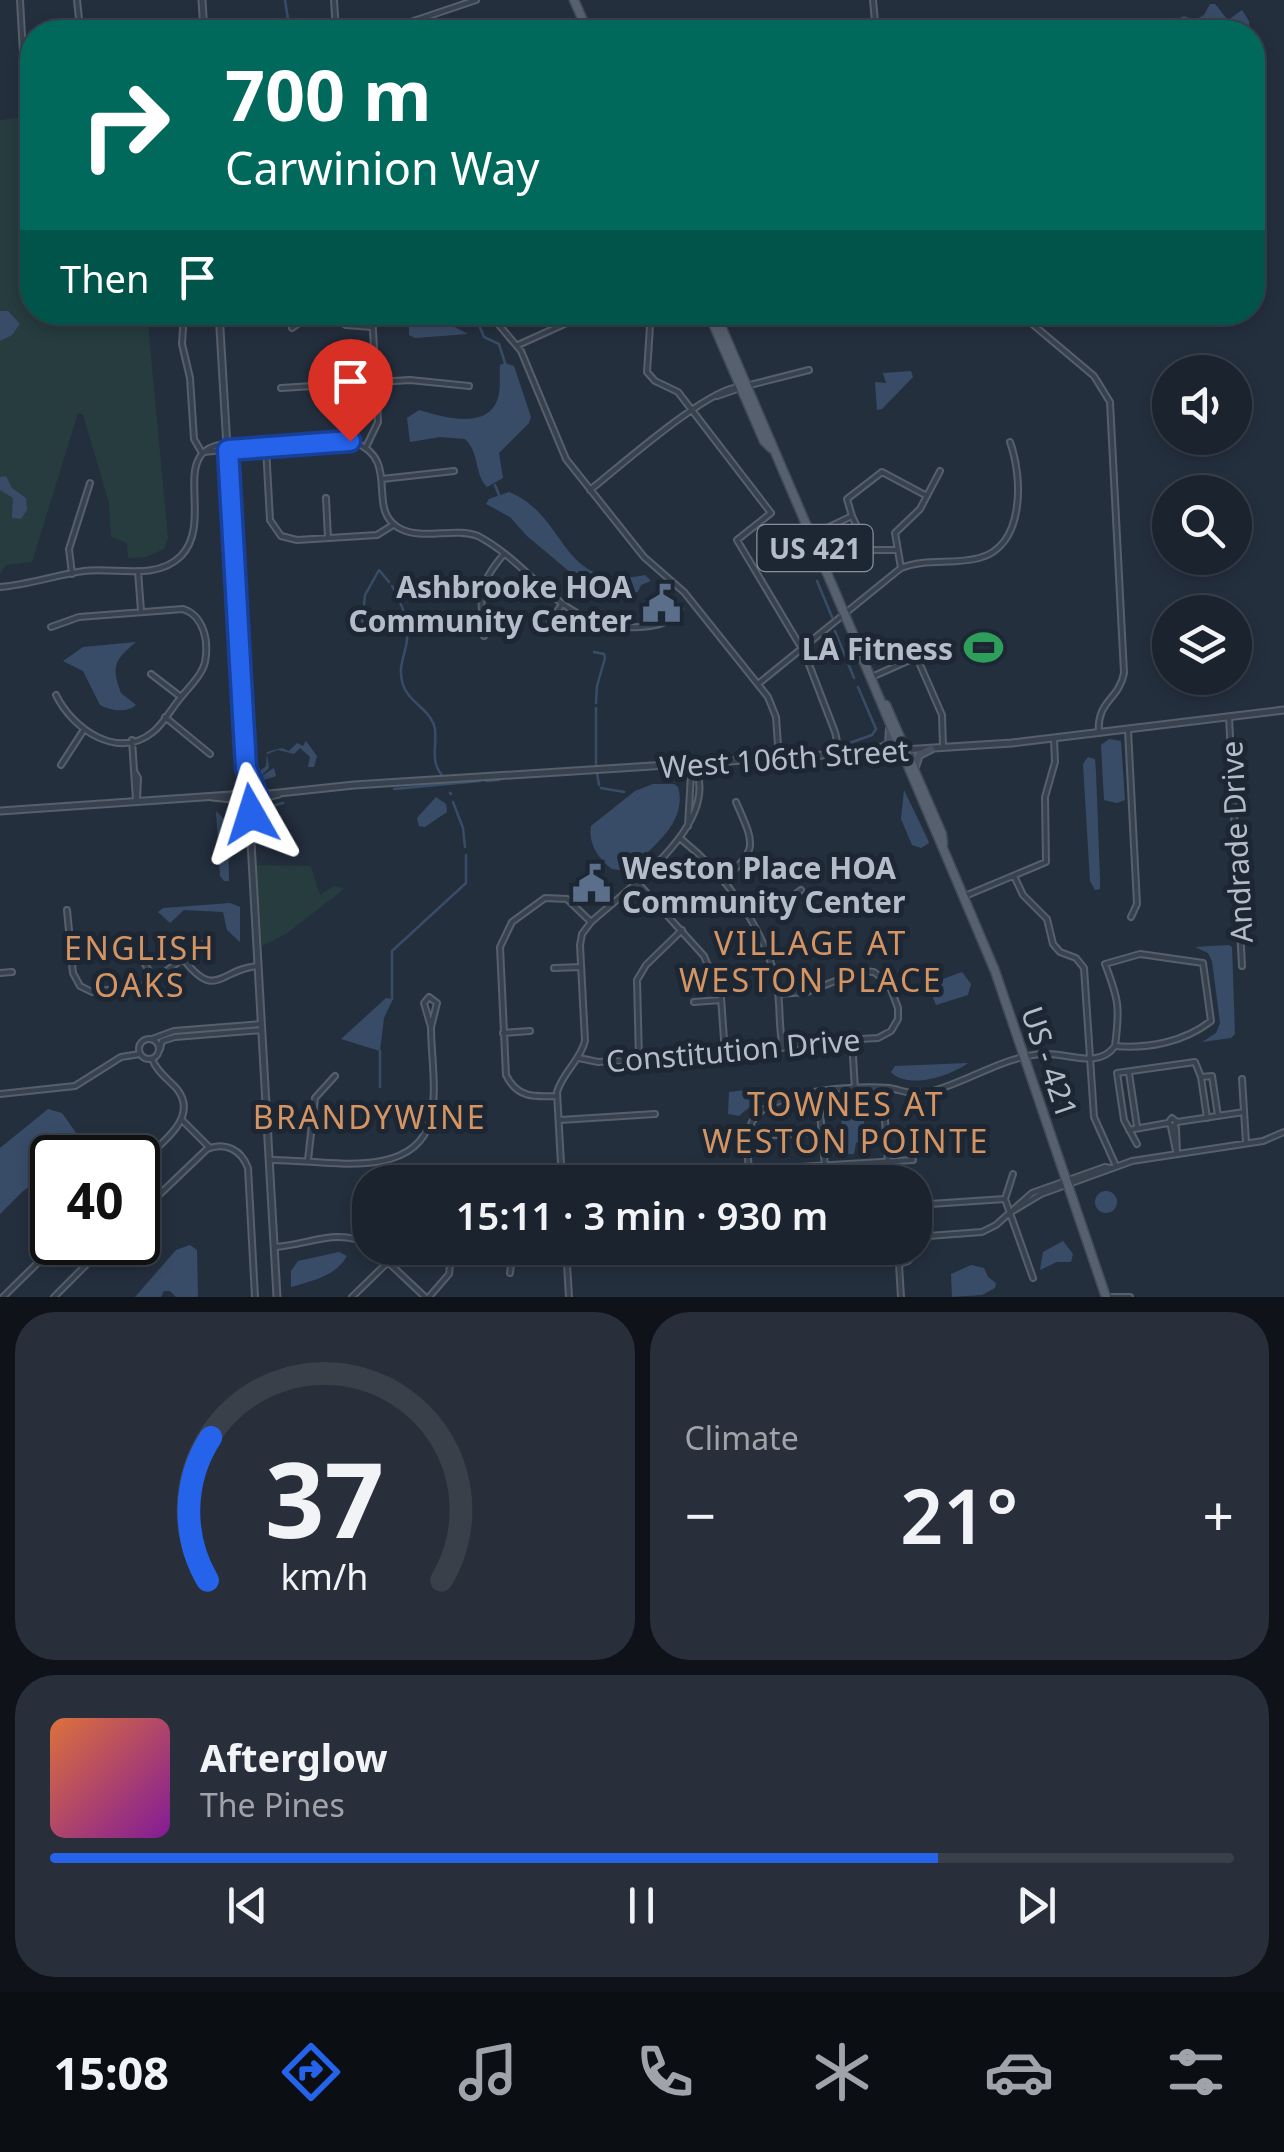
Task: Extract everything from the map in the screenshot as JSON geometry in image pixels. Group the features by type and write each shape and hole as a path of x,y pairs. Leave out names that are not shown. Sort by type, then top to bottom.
{"main road":[{"name":"US - 421","path":"718,325 771,438 771,448 890,728 916,773 943,844"},
{"name":"US - 421","path":"861,655 874,676 933,831 943,844 965,896 1109,1297"},
{"path":"874,752 888,744 890,728"},
{"path":"916,773 917,757 931,749"}],"street":[{"path":"417,20 476,0"},
{"path":"183,325 182,348 191,382 194,438 203,453"},
{"path":"220,325 246,768 240,806"},
{"path":"292,328 296,325"},
{"path":"357,325 373,327 378,424 366,447"},
{"path":"500,325 518,345 562,453 648,562 686,594 758,684 775,711 779,759"},
{"path":"518,345 562,325"},
{"path":"650,325 647,372 654,381 678,392 771,512 737,540 803,649 840,754"},
{"path":"1033,325 1094,376 1110,402 1124,674 1119,688 1100,711 1099,734"},
{"path":"590,490 692,410 717,396 808,370"},
{"path":"281,388 410,380 469,386"},
{"path":"0,587 72,574 138,571 168,565 189,544 194,525 194,469 203,453 228,447 347,441 366,447 379,464 384,510 394,525 413,532 467,532 487,541 588,621 622,628 660,624 680,609"},
{"path":"758,684 901,568 983,557 1006,539 1017,508 1010,442"},
{"path":"262,446 272,527 288,539 377,535 394,525"},
{"path":"382,479 454,471"},
{"path":"901,568 895,533 916,514 940,471"},
{"path":"896,550 868,550 847,499 882,472 926,496"},
{"path":"72,574 69,549 90,484"},
{"path":"326,498 328,538"},
{"path":"810,536 852,516"},
{"path":"484,636 482,586 504,554"},
{"path":"138,571 142,612"},
{"path":"546,629 562,604"},
{"path":"51,628 79,617 183,609 201,622 204,664 150,734 132,740 110,740 82,730 67,715 56,695"},
{"path":"874,676 918,660 942,715 943,748"},
{"path":"151,674 181,697"},
{"name":"West 106th Street","path":"242,792 695,767 931,749 1054,739 1284,710"},
{"path":"165,717 210,754"},
{"name":"Andrade Drive","path":"1229,717 1242,966"},
{"path":"61,765 82,730"},
{"path":"1128,730 1136,904 1131,917"},
{"path":"965,896 1046,862 1044,797 1055,762 1054,739"},
{"path":"132,740 136,801"},
{"path":"562,1165 557,1096 561,1080 579,1058 585,1040 581,936 680,838 688,826 700,798 700,772 695,767 690,774 688,826"},
{"path":"246,768 256,806 250,815 251,842 277,1297"},
{"path":"0,811 242,792"},
{"name":"West 106th Street","path":"256,806 282,792"},
{"path":"204,796 232,800 240,806 251,842"},
{"path":"722,880 745,861 752,848 736,802"},
{"path":"240,806 256,806"},
{"path":"680,838 749,914 778,994 783,1048"},
{"path":"1014,876 1022,895 1047,919 1053,944 1060,952 1076,958 1084,968 1095,1122 1113,1167"},
{"path":"636,881 702,953 721,1000 725,1054"},
{"path":"749,914 801,890"},
{"path":"557,1096 528,1096 512,1086 505,1072 499,954 510,925 535,903 551,897 570,901 592,922"},
{"path":"67,910 72,973 80,986 88,990 130,989 155,981 203,944"},
{"path":"639,1060 635,992 638,976 682,930"},
{"path":"132,942 155,981"},
{"path":"750,1165 748,1137 753,1120 767,1105 798,1094 818,1092 886,1088 924,1094 1025,1057 1045,1053 1091,1058 1108,1054 1115,1046 1119,1004 1104,964 1140,954 1204,963 1211,1021 1161,1044 1139,1048 1115,1046"},
{"path":"185,960 200,978 210,981 221,980 241,968 258,966"},
{"path":"554,968 581,967"},
{"name":"Constitution Drive","path":"579,1058 595,1062 639,1060 783,1048 887,1034 897,1022 898,1010 887,981 874,972 861,971 807,992 778,994"},
{"path":"0,973 12,972"},
{"path":"269,1160 367,1164 400,1154 419,1141 432,1112 430,1027 424,1003 429,997 437,1003 430,1027"},
{"path":"694,1002 721,1000"},
{"path":"140,1054 142,1042 174,1031 262,1027"},
{"path":"152,1059 161,1043 170,1038 262,1027"},
{"path":"503,1032 530,1030"},
{"path":"152,1039 160,1049"},
{"path":"852,1040 855,1090"},
{"path":"0,1094 76,1086 118,1058 140,1054 152,1059 181,1096 182,1120 210,1148"},
{"path":"1137,1144 1124,1120 1117,1073 1199,1064 1206,1118"},
{"path":"1129,1071 1137,1127"},
{"path":"308,1160 315,1098 334,1076"},
{"path":"1201,1078 1212,1076 1218,1116"},
{"path":"1242,1079 1246,1144"},
{"path":"886,1088 888,1162"},
{"path":"818,1092 824,1165"},
{"path":"1129,1130 1244,1112"},
{"path":"559,1120 655,1114"},
{"path":"160,1142 182,1120"},
{"path":"1173,1125 1177,1153"},
{"path":"748,1137 821,1132"},
{"path":"932,1236 982,1232 1041,1194 1113,1167 1268,1140 1284,1132"},
{"path":"160,1195 210,1148 231,1148 247,1165 255,1297"},
{"path":"840,1165 914,1160"},
{"path":"1012,1174 1005,1199 1033,1278"},
{"path":"932,1203 1005,1199"},
{"path":"274,1247 294,1246 332,1235 352,1238"},
{"path":"3,1297 36,1265"},
{"path":"54,1297 87,1265"},
{"path":"352,1297 386,1265"},
{"path":"394,1265 427,1297 449,1274 450,1265"},
{"path":"510,1273 511,1265"},
{"path":"567,1265 569,1297"},
{"path":"899,1265 901,1297"},
{"path":"1109,1297 1130,1297"}],"green space":[{"path":"20,118 20,325 148,325 168,538 164,549 146,557 128,558 127,543 111,537 109,503 83,415 78,413 32,562 6,565 0,574 0,120"},
{"path":"256,865 311,867 320,895 334,886 344,889 286,934 262,946"}],"water":[{"path":"1210,4 1215,4 1228,20 1195,20 1204,15"},
{"path":"1242,10 1248,20 1228,20"},
{"path":"0,311 8,311 20,324 12,335 0,341"},
{"path":"409,325 451,325 468,334 415,338 409,335"},
{"path":"500,365 514,366 531,417 499,453 503,478 487,487 465,439 440,437 410,442 407,418 419,410 459,419 489,412 497,400"},
{"path":"911,371 913,377 877,410 875,382 886,383 883,373"},
{"path":"6,476 12,488 26,498 27,510 21,519 12,518 13,498 0,490 0,477"},
{"path":"509,492 529,503 580,563 596,573 617,578 645,575 651,581 641,585 638,592 616,595 589,588 510,517 486,504 489,499"},
{"path":"136,642 120,658 116,669 121,693 136,705 128,709 100,705 83,671 63,661 83,647"},
{"path":"1109,739 1121,741 1125,800 1117,803 1104,800 1101,745"},
{"path":"306,741 317,756 314,767 308,767 310,757 300,748 294,754 278,750 267,754 269,768 260,777 274,768 276,776 256,783 256,774 266,766 267,752 282,748 289,751"},
{"path":"1088,757 1095,759 1096,772 1100,889 1095,890 1090,881 1083,764"},
{"path":"653,784 678,787 680,800 673,822 631,868 612,869 595,850 591,826 635,791"},
{"path":"904,790 929,843 921,848 912,845 901,819"},
{"path":"436,797 446,804 447,812 425,827 419,826 417,818"},
{"path":"216,811 228,823 229,881 220,876"},
{"path":"230,903 240,907 240,942 227,930 223,912 184,910 170,923 158,912 163,908"},
{"path":"1229,945 1235,1034 1202,1042 1216,1033 1220,1023 1212,961 1208,953 1195,947"},
{"path":"962,972 971,984 968,995 936,1005 930,991 932,983"},
{"path":"386,998 393,999 384,1018 380,1051 341,1039"},
{"path":"968,1063 941,1076 918,1080 891,1072 895,1066"},
{"path":"768,1089 766,1093 739,1116 728,1114 729,1092"},
{"path":"48,1109 62,1113 78,1135 30,1135 30,1186 0,1214 0,1148"},
{"path":"859,1114 864,1118 864,1140 856,1143 854,1154 848,1154 841,1117"},
{"path":"1106,1191 1114,1194 1114,1210 1106,1213 1098,1210 1095,1202 1098,1194"},
{"path":"1063,1241 1073,1254 1071,1262 1057,1262 1040,1270 1043,1252"},
{"path":"190,1245 197,1250 198,1297 176,1297 164,1291 161,1297 135,1297 176,1250"},
{"path":"339,1252 347,1256 337,1268 291,1287 291,1271 298,1261"},
{"path":"971,1265 984,1268 996,1283 995,1288 982,1295 952,1297 951,1274"}],"waterway":[{"path":"285,0 288,20"},
{"path":"479,325 484,337 499,344 505,363"},
{"path":"495,485 499,495"},
{"path":"362,625 365,595 379,570 389,582"},
{"path":"817,581 832,617"},
{"path":"392,586 407,630 401,669 403,685 433,722 435,759 442,775"},
{"path":"835,631 854,678"},
{"path":"594,652 604,654 605,658 596,703"},
{"path":"844,745 872,735 876,729 858,687"},
{"path":"596,708 596,767"},
{"path":"597,773 599,785"},
{"path":"486,781 499,780"},
{"path":"394,789 480,781"},
{"path":"601,788 624,792"},
{"path":"453,802 465,847"},
{"path":"264,808 283,803"},
{"path":"261,810 262,827"},
{"path":"392,999 392,951 466,883 466,855"},
{"path":"380,1051 380,1087"}],"place":[{"name":"Ashbrooke HOA Community Center","path":"662,603"},
{"name":"LA Fitness","path":"983,648"},
{"name":"Weston Place HOA Community Center","path":"592,884"}],"district":[{"name":"VILLAGE AT WESTON PLACE","path":"811,960"},
{"name":"ENGLISH OAKS","path":"140,966"},
{"name":"BRANDYWINE","path":"370,1116"},
{"name":"TOWNES AT WESTON POINTE","path":"846,1122"}],"route":[{"path":"251,814 259,800 246,768 228,450 350,441"}]}
